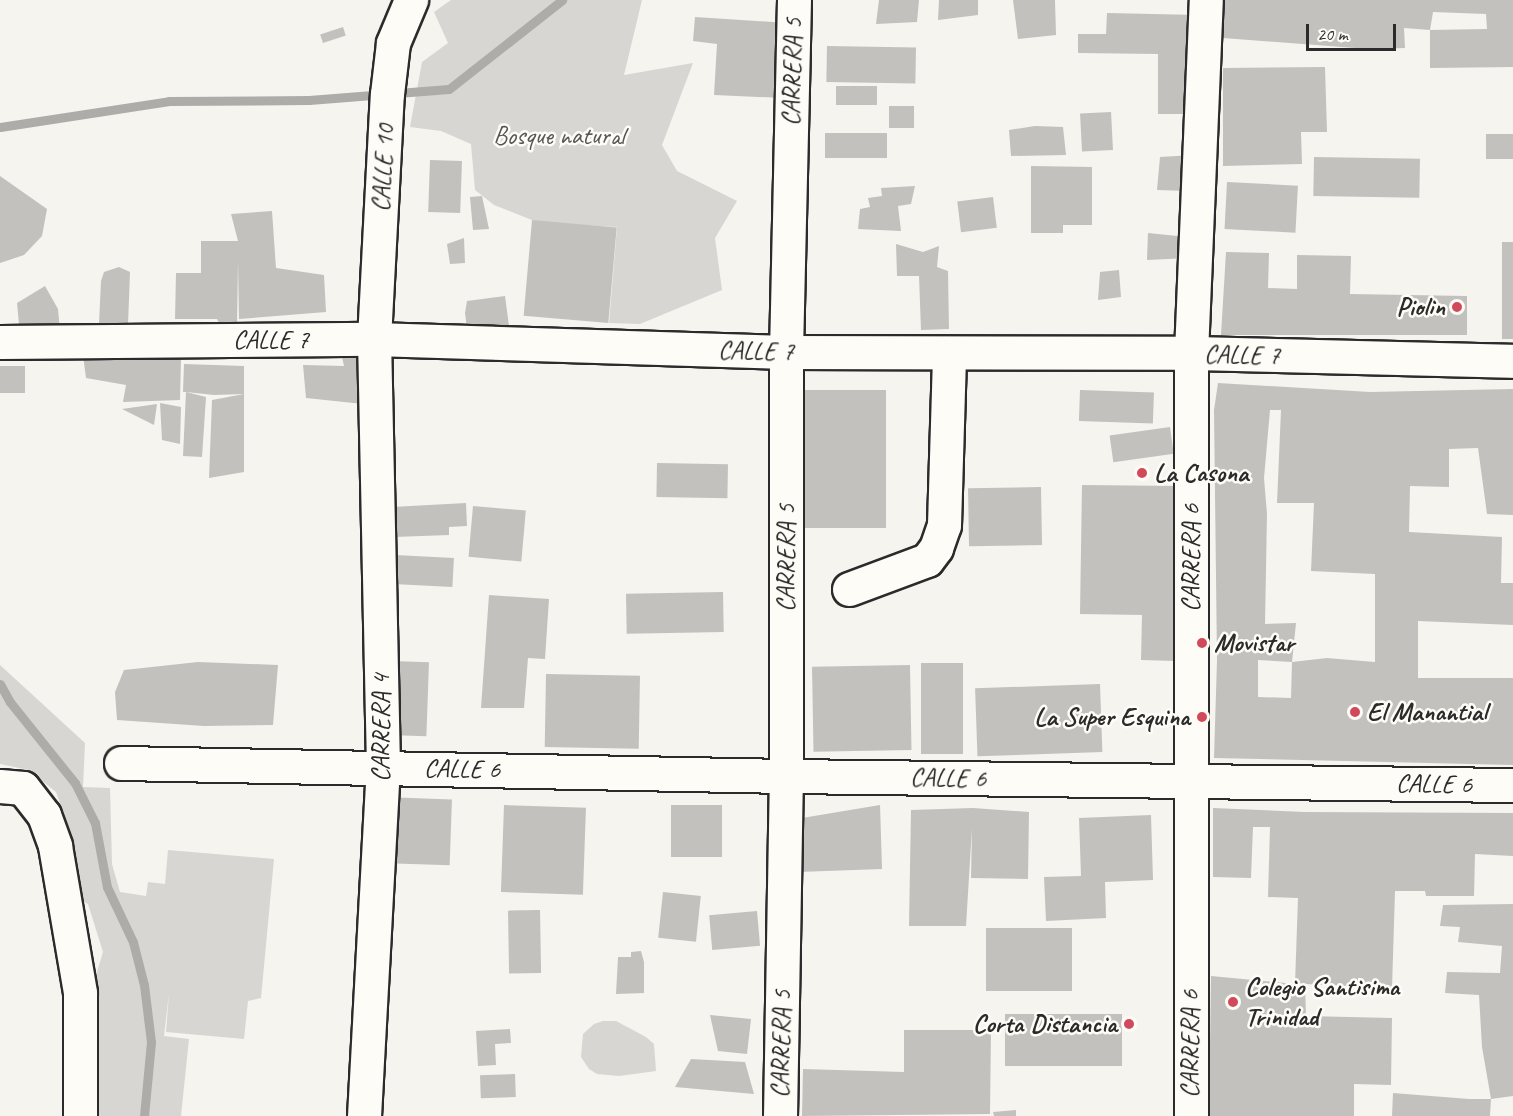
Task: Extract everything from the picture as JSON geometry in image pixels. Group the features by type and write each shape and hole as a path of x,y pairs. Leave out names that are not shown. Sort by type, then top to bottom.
{"street":[{"name":"CALLE 10","path":"374,339 388,83 393,43 411,0"},
{"name":"CARRERA 5","path":"780,1116 786,776 786,352 794,0"},
{"name":"CARRERA 6","path":"1191,1116 1191,353 1206,0"},
{"name":"CALLE 7","path":"0,342 374,339 786,352 1191,353 1513,361"},
{"name":"CARRERA 4","path":"364,1116 383,767 374,339"},
{"path":"849,589 927,560 936,548 944,525 950,353"},
{"name":"CALLE 6","path":"121,763 786,776 1513,785"},
{"path":"11,787 44,815 55,846 80,993 80,1116"}],"green space":[{"name":"Bosque natural","path":"451,0 642,0 624,75 693,63 662,145 677,171 737,201 715,238 722,290 640,324 609,323 617,227 548,223 532,220 494,205 475,190 471,144 441,131 410,127 422,62 448,43 434,12"},
{"path":"0,665 85,743 83,787 110,788 112,864 120,892 146,896 148,882 165,884 168,850 274,859 261,998 248,1001 244,1039 166,1032 169,993 164,1036 189,1039 181,1116 82,1116 87,1006 103,952 88,904 68,893 65,871 73,841 56,792 29,770 0,764"},
{"path":"616,1021 646,1037 654,1044 656,1071 619,1076 597,1074 589,1069 581,1057 583,1034 594,1024"}],"building":[{"path":"879,0 919,0 917,22 876,24"},
{"path":"939,0 978,0 978,15 938,20"},
{"path":"1013,0 1055,0 1056,35 1018,39"},
{"path":"1225,0 1513,0 1513,67 1430,68 1430,30 1404,28 1405,48 1368,49 1223,38","holes":["1433,12 1486,14 1487,29 1430,30"]},
{"path":"1107,13 1198,15 1196,114 1158,114 1158,54 1078,53 1078,34 1106,34"},
{"path":"695,17 787,23 783,98 714,95 717,44 693,41"},
{"path":"343,27 346,36 323,43 320,34"},
{"path":"827,46 916,48 915,84 826,82"},
{"path":"1325,67 1327,132 1301,132 1302,164 1223,166 1223,68"},
{"path":"836,86 877,86 877,105 836,105"},
{"path":"889,106 914,106 914,128 889,128"},
{"path":"1111,112 1113,150 1082,152 1080,114"},
{"path":"1035,126 1063,127 1066,155 1011,156 1009,130"},
{"path":"825,133 887,133 887,158 825,158"},
{"path":"1486,134 1513,134 1513,159 1486,159"},
{"path":"1193,155 1188,191 1157,190 1160,157"},
{"path":"1314,157 1420,159 1419,198 1313,196"},
{"path":"430,160 462,161 460,213 428,212"},
{"path":"1031,166 1092,167 1092,225 1063,225 1063,233 1031,233"},
{"path":"0,176 47,209 42,236 24,255 0,263"},
{"path":"1227,182 1298,186 1295,233 1225,229"},
{"path":"915,186 911,204 898,206 901,231 858,229 860,209 870,207 868,198 882,196 881,188"},
{"path":"482,196 489,229 473,230 470,197"},
{"path":"993,197 997,228 961,232 957,201"},
{"path":"272,211 276,268 324,275 326,312 239,319 238,261 237,327 221,327 217,319 175,319 176,273 201,273 201,241 238,241 231,214"},
{"path":"532,220 617,227 608,323 524,316"},
{"path":"1148,233 1187,237 1189,258 1147,260"},
{"path":"464,238 465,263 450,264 447,244"},
{"path":"1502,242 1513,242 1513,339 1502,339"},
{"path":"896,244 923,252 939,246 937,267 948,271 949,329 921,330 919,276 897,276"},
{"path":"1226,252 1269,253 1268,288 1297,289 1297,255 1351,256 1350,294 1467,296 1467,335 1221,335"},
{"path":"119,267 130,272 128,325 99,324 101,281 104,272"},
{"path":"1119,270 1121,297 1098,300 1100,272"},
{"path":"45,286 58,309 60,331 20,335 17,303"},
{"path":"505,296 509,326 467,328 465,313 467,301"},
{"path":"363,350 363,404 306,398 303,365 344,366 342,357"},
{"path":"83,355 181,359 180,400 123,402 126,385 86,378"},
{"path":"184,364 244,366 244,394 214,395 183,392"},
{"path":"0,366 25,366 25,393 0,393"},
{"path":"1218,383 1370,392 1513,389 1513,515 1487,514 1478,448 1449,449 1449,487 1410,486 1409,532 1502,537 1501,583 1513,583 1513,625 1418,621 1418,678 1513,678 1513,765 1214,758 1217,660 1214,410","holes":["1270,410 1281,410 1277,503 1314,503 1311,571 1375,574 1375,662 1327,658 1292,662 1296,623 1265,624 1267,514 1264,478","1258,660 1292,662 1291,698 1258,697"]},
{"path":"799,390 886,390 886,528 799,528"},
{"path":"1080,390 1154,393 1153,424 1079,421"},
{"path":"186,392 206,397 202,457 183,456"},
{"path":"244,394 244,472 209,478 212,400"},
{"path":"160,403 181,407 180,444 162,440"},
{"path":"157,404 154,425 122,409"},
{"path":"1170,427 1174,454 1113,462 1110,435"},
{"path":"657,463 728,464 727,498 656,497"},
{"path":"1082,485 1179,486 1176,661 1141,660 1142,615 1080,614"},
{"path":"1041,487 1042,545 969,546 968,488"},
{"path":"466,503 467,526 449,527 449,535 394,537 392,507"},
{"path":"473,506 526,511 521,561 469,557"},
{"path":"395,555 454,558 452,587 393,584"},
{"path":"723,592 724,632 627,634 626,594"},
{"path":"489,595 549,599 545,659 528,658 524,708 481,708"},
{"path":"391,661 429,662 426,736 388,735"},
{"path":"198,662 278,665 273,725 204,726 117,720 115,692 124,670"},
{"path":"921,663 963,663 963,754 921,754"},
{"path":"910,665 911,750 813,752 812,667"},
{"path":"546,674 640,676 639,749 545,747"},
{"path":"1100,684 1102,752 977,756 975,688"},
{"path":"383,797 452,799 450,865 381,863"},
{"path":"504,805 586,808 583,895 501,892"},
{"path":"671,805 722,805 722,857 671,857"},
{"path":"880,805 882,869 798,872 796,819"},
{"path":"973,808 1029,812 1028,879 971,878 972,828 966,926 909,926 911,810"},
{"path":"1213,808 1304,812 1513,813 1513,856 1475,854 1474,896 1426,896 1425,891 1395,891 1392,988 1305,984 1306,1016 1392,1018 1391,1085 1354,1084 1354,1116 1209,1116 1211,976 1295,984 1298,898 1268,897 1270,827 1253,827 1251,878 1213,877"},
{"path":"1151,815 1153,880 1105,882 1106,918 1046,921 1044,877 1081,876 1079,818"},
{"path":"663,892 701,896 696,942 658,938"},
{"path":"1513,904 1513,1096 1491,1099 1482,1047 1479,995 1445,993 1447,972 1500,973 1502,946 1458,942 1460,927 1440,926 1443,905"},
{"path":"540,910 541,973 509,974 508,911"},
{"path":"757,911 760,946 712,950 709,915"},
{"path":"986,928 1072,928 1072,991 986,991"},
{"path":"641,951 644,962 644,993 616,994 618,957 631,957 631,952"},
{"path":"1005,1014 1122,1014 1122,1066 1005,1066"},
{"path":"710,1015 751,1019 747,1054 718,1051"},
{"path":"510,1029 511,1043 495,1044 496,1065 478,1066 476,1031"},
{"path":"904,1030 991,1030 990,1114 802,1116 803,1069 904,1072"},
{"path":"691,1059 745,1062 754,1094 675,1087"},
{"path":"515,1074 516,1097 481,1098 480,1075"},
{"path":"1393,1093 1491,1099 1490,1116 1392,1116"},
{"path":"1016,1110 1016,1116 994,1116 993,1112"}],"waterway":[{"path":"0,127 169,101 309,100 449,89 562,0"},
{"path":"0,684 10,702 75,783 95,823 107,887 133,942 144,985 151,1042 144,1116"}],"place":[{"name":"Piolin","path":"1457,307"},
{"name":"La Casona","path":"1142,473"},
{"name":"Movistar","path":"1202,643"},
{"name":"El Manantial","path":"1355,712"},
{"name":"La Super Esquina","path":"1202,717"},
{"name":"Colegio Santisima Trinidad","path":"1233,1002"},
{"name":"Corta Distancia","path":"1129,1024"}]}
